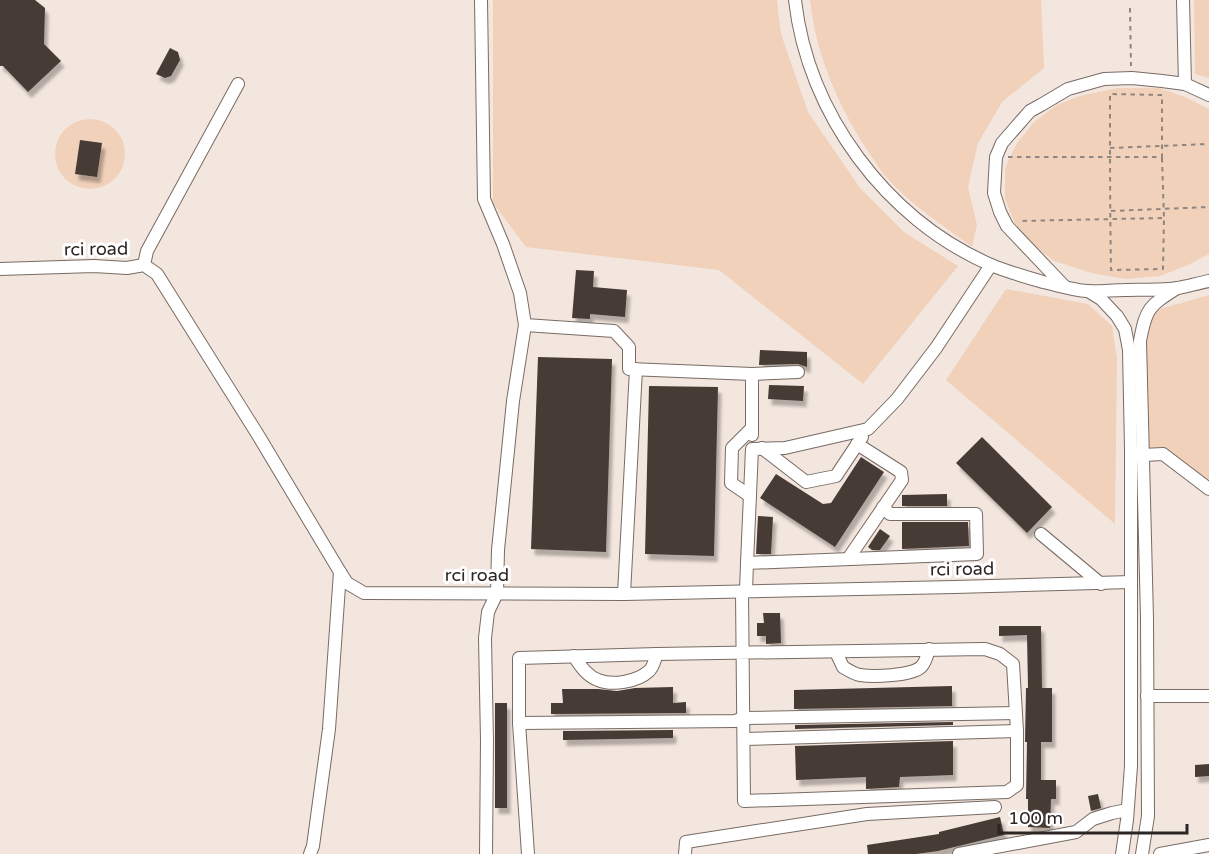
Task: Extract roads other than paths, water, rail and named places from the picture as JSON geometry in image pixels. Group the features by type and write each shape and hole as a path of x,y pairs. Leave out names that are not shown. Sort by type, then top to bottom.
{"street":[{"path":"481,0 484,199 520,293 525,326 513,401 498,550 497,593 488,612 485,638 486,854"},
{"path":"795,0 803,44 816,84 834,122 857,158 884,190 915,218 950,243 991,265 1025,277 1088,291 1177,288 1209,281"},
{"path":"1183,0 1185,84"},
{"path":"1064,287 1007,226 994,193 996,157 1002,143 1030,111 1068,89 1104,80 1132,78 1185,84 1209,95"},
{"path":"144,265 147,251 238,84"},
{"name":"rci road","path":"0,269 94,266 127,268 144,265 157,274 347,583 364,593 624,594 1131,582"},
{"path":"757,448 806,482 836,476 868,429 897,399 936,348 991,265"},
{"path":"1142,854 1148,816 1140,341 1144,320 1153,303 1177,288"},
{"path":"1088,291 1101,299 1117,315 1125,329 1129,350 1131,766 1122,854"},
{"path":"525,326 614,330 629,346 629,369 752,374 798,372"},
{"path":"624,594 636,369"},
{"path":"528,854 519,723 519,658 657,654 744,653 836,652 928,649 985,649 1000,654 1013,664 1017,785 1007,792 744,801 744,653 744,591 750,496 757,448 752,428 752,374"},
{"path":"750,496 731,483 731,471 732,448 752,428"},
{"path":"757,448 785,448 868,429"},
{"path":"848,559 902,480 901,472 857,444"},
{"path":"1143,454 1162,454 1209,489"},
{"path":"747,563 977,554 976,514 890,514 884,507"},
{"path":"1041,534 1101,584"},
{"path":"310,854 329,729 340,572"},
{"path":"836,652 843,667 859,675 900,674 921,667 928,649"},
{"path":"574,656 581,668 590,675 599,681 612,682 638,678 651,670 657,654"},
{"path":"1147,696 1209,696"},
{"path":"519,723 735,721 744,718 1016,712"},
{"path":"744,739 1017,731"},
{"path":"685,854 686,842 867,814 995,807"},
{"path":"959,854 1076,832 1093,819 1112,813 1127,815"},
{"path":"1160,854 1209,845"}]}
